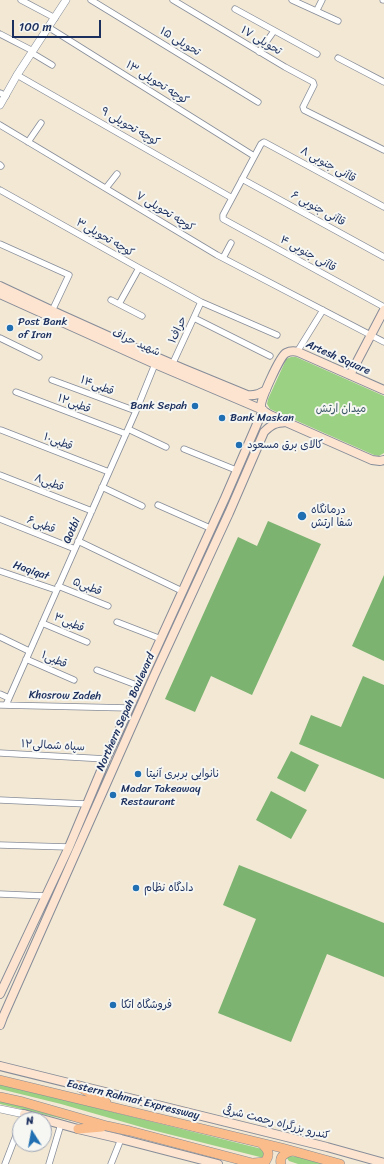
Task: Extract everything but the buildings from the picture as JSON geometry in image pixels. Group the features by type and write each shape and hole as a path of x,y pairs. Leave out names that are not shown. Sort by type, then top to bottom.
{"highway":[{"name":"Eastern Rahmat Expressway","path":"0,1080 292,1151"},
{"path":"76,1085 114,1107"},
{"path":"0,1097 254,1164 265,1162 268,1157 267,1148 261,1143"},
{"path":"78,1129 107,1126"},
{"path":"281,1164 280,1161 282,1156 285,1153 292,1151 340,1164"}],"main road":[{"path":"0,286 223,389 253,396 266,390"},
{"name":"شهید حراف","path":"0,294 155,364 223,389 263,410"},
{"path":"350,376 383,311"},
{"name":"Artesh Square","path":"263,410 261,406 266,390 282,356 290,352 297,352 384,390"},
{"path":"263,410 270,415 372,460 384,460"},
{"name":"Northern Sepah Boulevard","path":"0,994 69,847 106,759 210,528 225,498 263,410"},
{"path":"255,428 261,427 264,432 269,426 276,423 286,422"},
{"name":"Northern Sepah Boulevard","path":"0,1025 264,432"},
{"path":"194,566 202,569"},
{"path":"95,785 104,789"},
{"name":"کندرو بزرگراه رحمت شرقی","path":"0,1066 327,1147 384,1163"},
{"path":"52,1122 216,1164"}],"street":[{"path":"21,0 55,18"},
{"path":"0,106 3,95 66,0"},
{"name":"تحویلی ۱۵","path":"91,0 258,102"},
{"name":"تحویلی ۱۷","path":"173,0 259,52 313,82 314,86 303,107 304,110 384,150"},
{"path":"181,5 186,0"},
{"path":"292,0 338,21"},
{"path":"318,8 322,0"},
{"path":"235,9 317,54"},
{"name":"کوچه تحویلی ۱۳","path":"48,27 254,156"},
{"path":"259,52 274,31"},
{"path":"0,34 52,65"},
{"path":"338,58 384,82"},
{"name":"کوچه تحویلی ۹","path":"17,75 232,198"},
{"path":"28,142 41,123"},
{"name":"کوچه تحویلی ۷","path":"0,125 223,258 384,342"},
{"name":"قاآنی جنوبی ۸","path":"254,156 262,142 264,142 384,207"},
{"path":"232,198 254,156"},
{"path":"106,188 117,174"},
{"name":"قاآنی جنوبی ۶","path":"242,179 384,257"},
{"name":"کوچه تحویلی۳","path":"0,190 201,302 277,335"},
{"name":"قاآنی جنوبی ۴","path":"232,198 222,215 223,219 383,311"},
{"path":"223,258 231,243"},
{"path":"0,244 69,275 52,311"},
{"path":"120,304 139,268"},
{"path":"111,300 142,316"},
{"name":"حراف۱","path":"172,365 201,302"},
{"path":"297,352 323,310"},
{"path":"194,318 270,356"},
{"path":"0,338 39,357"},
{"name":"Qotbi","path":"3,705 9,698 26,660 127,432 155,364"},
{"name":"قطبی۱۴","path":"52,380 136,411"},
{"name":"قطبی۱۲","path":"16,392 127,432 166,448"},
{"name":"قطبی۱۰","path":"1,430 109,472"},
{"path":"184,449 236,470"},
{"name":"قطبی۸","path":"0,475 92,511"},
{"path":"102,487 142,506"},
{"path":"158,506 210,528"},
{"name":"قطبی۶","path":"0,519 75,548"},
{"path":"78,541 182,591"},
{"name":"Haqiqat","path":"0,571 57,588"},
{"name":"قطبی۵","path":"57,588 108,606"},
{"path":"117,622 161,639"},
{"name":"قطبی۳","path":"42,623 87,642"},
{"path":"0,637 30,651"},
{"name":"قطبی۱","path":"26,660 74,680"},
{"path":"97,670 139,686"},
{"path":"0,694 9,698"},
{"name":"Khosrow Zadeh","path":"3,705 129,708"},
{"name":"سپاه شمالی۱۲","path":"0,753 106,759"},
{"path":"0,800 87,804"},
{"path":"0,845 69,847"},
{"path":"0,894 46,896"},
{"path":"0,1109 12,1113"},
{"path":"48,1164 60,1124"},
{"path":"111,1164 121,1139"},
{"path":"5,1164 12,1146"}],"green space":[{"name":"میدان ارتش","path":"296,357 384,396 384,453 379,456 374,455 270,409 267,404 268,399 286,359"},
{"path":"268,521 321,544 252,695 211,676 195,712 165,699 238,537 257,546"},
{"path":"384,575 384,661 352,646"},
{"path":"363,676 384,685 384,779 299,744 311,715 341,727"},
{"path":"291,751 319,765 305,792 277,778"},
{"path":"271,791 307,810 291,839 256,820"},
{"path":"239,865 384,923 384,977 327,954 291,1042 218,1013 256,919 223,905"},
{"path":"0,1084 262,1149 265,1151 264,1158 148,1129 61,1104 0,1089"},
{"path":"0,1101 45,1112 34,1112 0,1104"},
{"path":"52,1114 78,1120 72,1121 52,1116"},
{"path":"289,1156 301,1157 326,1164 298,1164 289,1161 287,1158"}],"place":[{"name":"Post Bank of Iran","path":"10,328"},
{"name":"Bank Sepah","path":"195,406"},
{"name":"Bank Maskan","path":"222,418"},
{"name":"کالای برق مسعود","path":"239,445"},
{"name":"درمانگاه شفا ارتش","path":"302,516"},
{"name":"نانوایی بربری آنیتا","path":"138,774"},
{"name":"Madar Takeaway Restaurant","path":"113,795"},
{"name":"دادگاه نظام","path":"136,888"},
{"name":"فروشگاه اتکا","path":"113,1005"}]}
